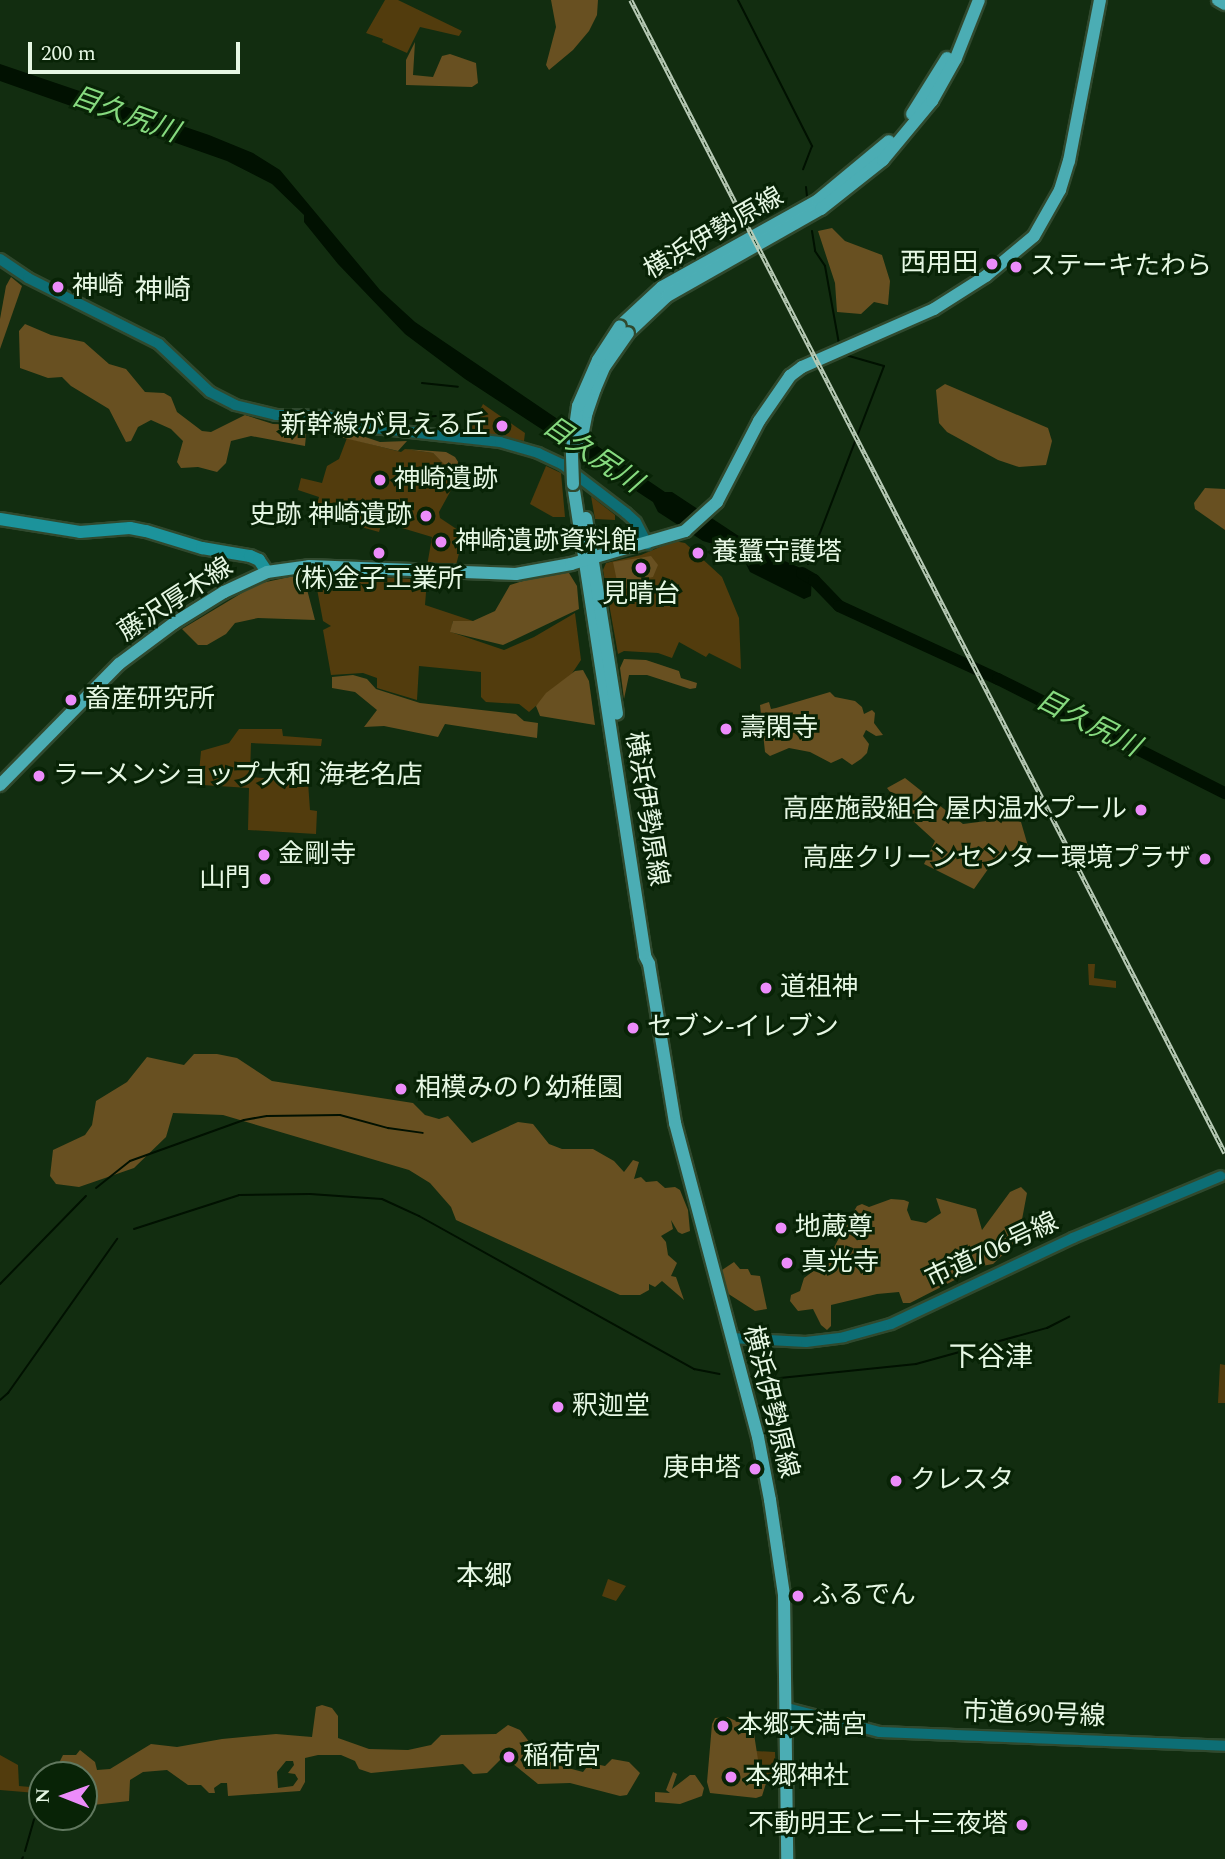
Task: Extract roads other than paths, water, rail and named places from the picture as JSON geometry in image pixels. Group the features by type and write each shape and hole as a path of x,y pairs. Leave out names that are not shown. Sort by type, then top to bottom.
{"main road":[{"name":"横浜伊勢原線","path":"788,1859 783,1595 772,1511 758,1437 675,1123 649,964 645,956 577,487 580,453 587,412 624,329 662,287 818,200 879,152 906,123 929,88 949,54 970,0"},
{"name":"横浜伊勢原線","path":"624,329 667,296 821,209 883,160 932,102 956,58 979,0"},
{"path":"588,559 682,533 709,512 726,488 777,391 803,367 934,309 986,276 1034,236 1060,190 1069,161 1100,0"},
{"path":"1218,0 1225,4"},
{"path":"0,519 65,530 130,528 146,531 202,548 250,556 259,560 267,572"},
{"name":"藤沢厚木線","path":"0,785 128,657 224,592 267,572 309,566 493,575 533,571 588,559"}],"street":[{"path":"0,258 28,278 159,344 210,392 235,405 276,415 327,416 365,427 500,442 538,453 562,464 636,522 647,544"},
{"name":"市道706号線","path":"731,1338 777,1342 844,1337 891,1324 1073,1238 1221,1176"},
{"name":"市道690号線","path":"787,1708 880,1731 1225,1746"}],"water":[{"path":"0,64 209,135 253,153 280,170 380,290 415,322 665,492 672,492 760,550 812,573 811,596 804,599 750,572 746,564 731,556 723,547 703,541 658,512 653,502 465,379 405,334 338,264 304,222 304,215 272,184 227,161 0,81"}],"waterway":[{"path":"738,0 812,146 803,169"},
{"path":"806,187 807,196"},
{"path":"812,231 815,251 825,266 839,344"},
{"path":"808,564 884,366 846,355"},
{"path":"422,383 458,387"},
{"path":"393,420 436,416"},
{"name":"目久尻川","path":"802,573 814,580 839,606 998,679 1225,793"},
{"path":"96,1188 130,1161 244,1120 267,1116 340,1115 388,1128 423,1133"},
{"path":"134,1229 239,1195 310,1194 382,1199 419,1216 694,1369 720,1374"},
{"path":"0,1284 86,1196"},
{"path":"0,1400 8,1393 117,1239"},
{"path":"780,1378 916,1364 1047,1328 1069,1317"},
{"path":"757,1377 769,1378"},
{"path":"25,1851 31,1831"}],"railway":[{"path":"631,0 1225,1153"}],"place":[{"name":"西用田","path":"992,264"},
{"name":"ステーキたわら","path":"1016,267"},
{"name":"神崎","path":"58,287"},
{"name":"新幹線が見える丘","path":"502,426"},
{"name":"神崎遺跡","path":"380,480"},
{"name":"史跡 神崎遺跡","path":"426,516"},
{"name":"神崎遺跡資料館","path":"441,542"},
{"name":"(株)金子工業所","path":"379,553"},
{"name":"養蠶守護塔","path":"698,553"},
{"name":"見晴台","path":"641,568"},
{"name":"畜産研究所","path":"71,700"},
{"name":"壽閑寺","path":"726,729"},
{"name":"ラーメンショップ大和 海老名店","path":"39,776"},
{"name":"高座施設組合 屋内温水プール","path":"1141,810"},
{"name":"金剛寺","path":"264,855"},
{"name":"高座クリーンセンター環境プラザ","path":"1205,859"},
{"name":"山門","path":"265,879"},
{"name":"道祖神","path":"766,988"},
{"name":"セブン-イレブン","path":"633,1028"},
{"name":"相模みのり幼稚園","path":"401,1089"},
{"name":"地蔵尊","path":"781,1228"},
{"name":"真光寺","path":"787,1263"},
{"name":"釈迦堂","path":"558,1407"},
{"name":"庚申塔","path":"755,1469"},
{"name":"クレスタ","path":"896,1481"},
{"name":"ふるでん","path":"798,1596"},
{"name":"本郷天満宮","path":"723,1726"},
{"name":"稲荷宮","path":"509,1757"},
{"name":"本郷神社","path":"731,1777"},
{"name":"不動明王と二十三夜塔","path":"1022,1825"}],"district":[{"name":"神崎","path":"163,291"},
{"name":"下谷津","path":"991,1358"},
{"name":"本郷","path":"484,1577"}]}
